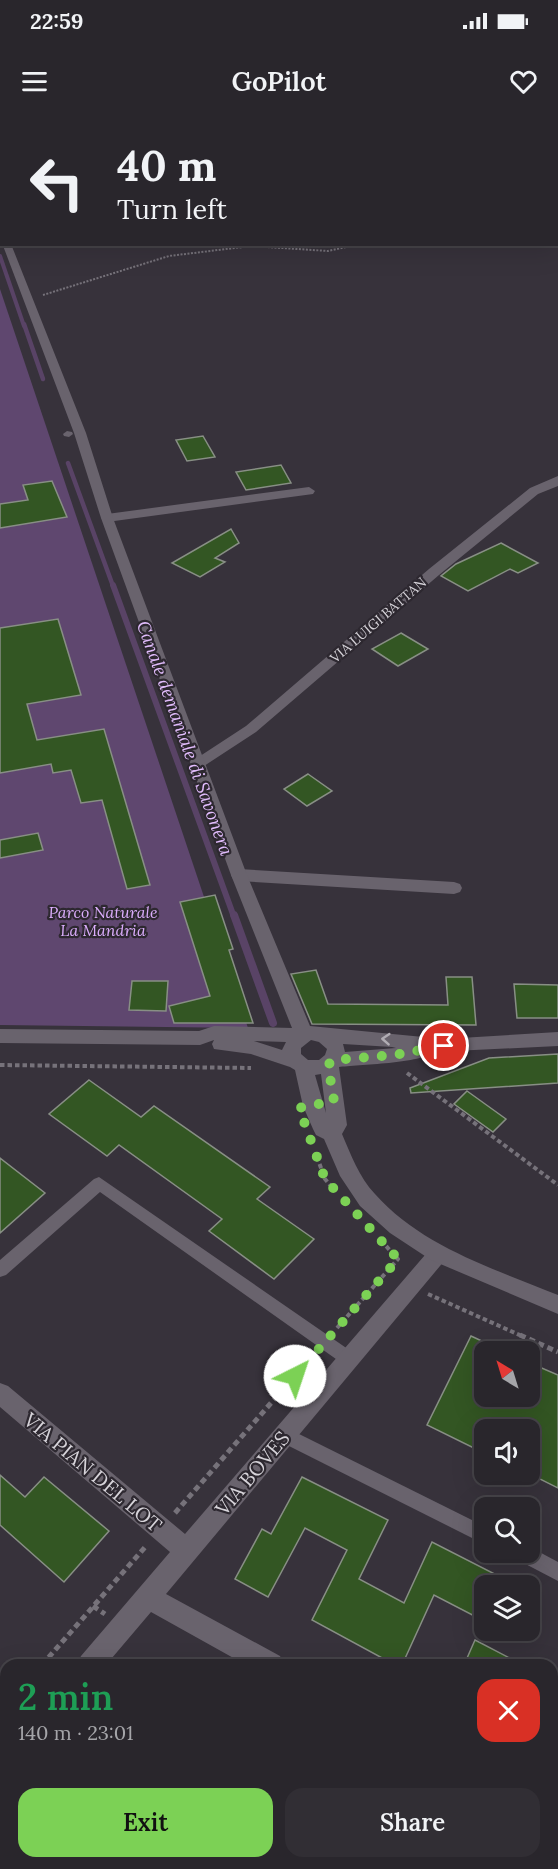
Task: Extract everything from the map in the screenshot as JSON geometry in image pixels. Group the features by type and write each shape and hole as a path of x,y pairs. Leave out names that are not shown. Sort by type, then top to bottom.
{"street":[{"path":"7,246 58,378 66,424 75,435 76,454 99,494 237,870 304,1035"},
{"name":"VIA LUIGI BATTAN","path":"199,763 251,729 434,572 534,491 558,480"},
{"path":"107,519 309,491"},
{"path":"237,870 454,888"},
{"path":"0,1036 200,1038 214,1034 318,1034 444,1046"},
{"path":"304,1035 297,1038 290,1049 323,1129 332,1134 347,1170 367,1200 397,1227 438,1254 558,1305"},
{"path":"324,1036 334,1044 336,1049 331,1062 337,1125 332,1134"},
{"path":"200,1038 213,1043 251,1047 315,1069 331,1062 394,1055 444,1046 558,1039"},
{"name":"VIA BOVES","path":"95,1659 438,1254"},
{"name":"VIA PIAN DEL LOT","path":"0,1393 187,1551"},
{"path":"147,1597 260,1659"}],"lane":[{"path":"0,1270 99,1183 349,1359"},
{"path":"285,1435 474,1530"},
{"path":"540,1563 558,1572"}],"path":[{"path":"25,296 40,296 169,256 251,246 328,251 351,246"},
{"path":"394,1055 394,1063 558,1185"},
{"path":"0,1065 263,1068"},
{"path":"314,1148 325,1179 332,1186"},
{"path":"47,1659 398,1259 383,1243"},
{"path":"384,1274 558,1352"}],"green space":[{"name":"Parco Naturale La Mandria","path":"0,289 248,1028 0,1025"}],"building":[{"path":"203,436 215,457 187,461 176,440"},
{"path":"281,465 291,483 246,490 236,472"},
{"path":"52,481 67,517 0,528 0,504 28,500 23,485"},
{"path":"231,529 239,543 215,558 225,562 200,577 172,563"},
{"path":"501,543 538,563 518,573 510,569 468,591 441,576 456,564"},
{"path":"58,619 81,695 27,704 37,740 104,729 150,885 127,889 102,800 81,803 71,770 53,773 51,764 0,773 0,628"},
{"path":"401,633 428,649 398,666 372,649"},
{"path":"308,774 332,791 307,806 284,789"},
{"path":"38,833 43,850 0,858 0,840"},
{"path":"215,895 233,949 229,950 253,1023 174,1023 169,1006 210,996 180,902"},
{"path":"316,970 328,1004 448,1005 446,977 472,977 476,1025 312,1024 291,974"},
{"path":"132,981 168,981 166,1011 129,1010"},
{"path":"514,984 558,985 558,1018 517,1018"},
{"path":"558,1054 558,1083 411,1093 410,1088 489,1058"},
{"path":"89,1080 141,1117 154,1106 270,1187 257,1199 314,1239 274,1279 209,1231 222,1219 119,1145 107,1156 49,1114"},
{"path":"467,1091 506,1119 493,1132 454,1104"},
{"path":"0,1158 45,1193 0,1233"},
{"path":"471,1336 482,1341 474,1341 474,1407 540,1407 540,1367 558,1375 558,1488 540,1479 540,1419 474,1419 474,1448 427,1425"},
{"path":"0,1475 25,1497 44,1477 109,1531 64,1582 0,1525"},
{"path":"302,1477 388,1520 359,1579 404,1603 432,1542 496,1575 474,1575 474,1616 434,1595 405,1659 384,1659 312,1620 347,1550 305,1528 268,1597 235,1579 262,1529 271,1534"},
{"path":"475,1641 477,1641 511,1659 467,1659"}],"waterway":[{"name":"Canale demaniale di Savonera","path":"0,256 24,326"},
{"name":"Canale demaniale di Savonera","path":"24,324 43,379"},
{"name":"Canale demaniale di Savonera","path":"68,463 113,586"},
{"name":"Canale demaniale di Savonera","path":"113,585 234,917"},
{"name":"Canale demaniale di Savonera","path":"234,915 273,1023"}],"route":[{"path":"295,1376 398,1259 325,1179 299,1108 334,1101 328,1065 333,1060 394,1055 444,1046"}]}
